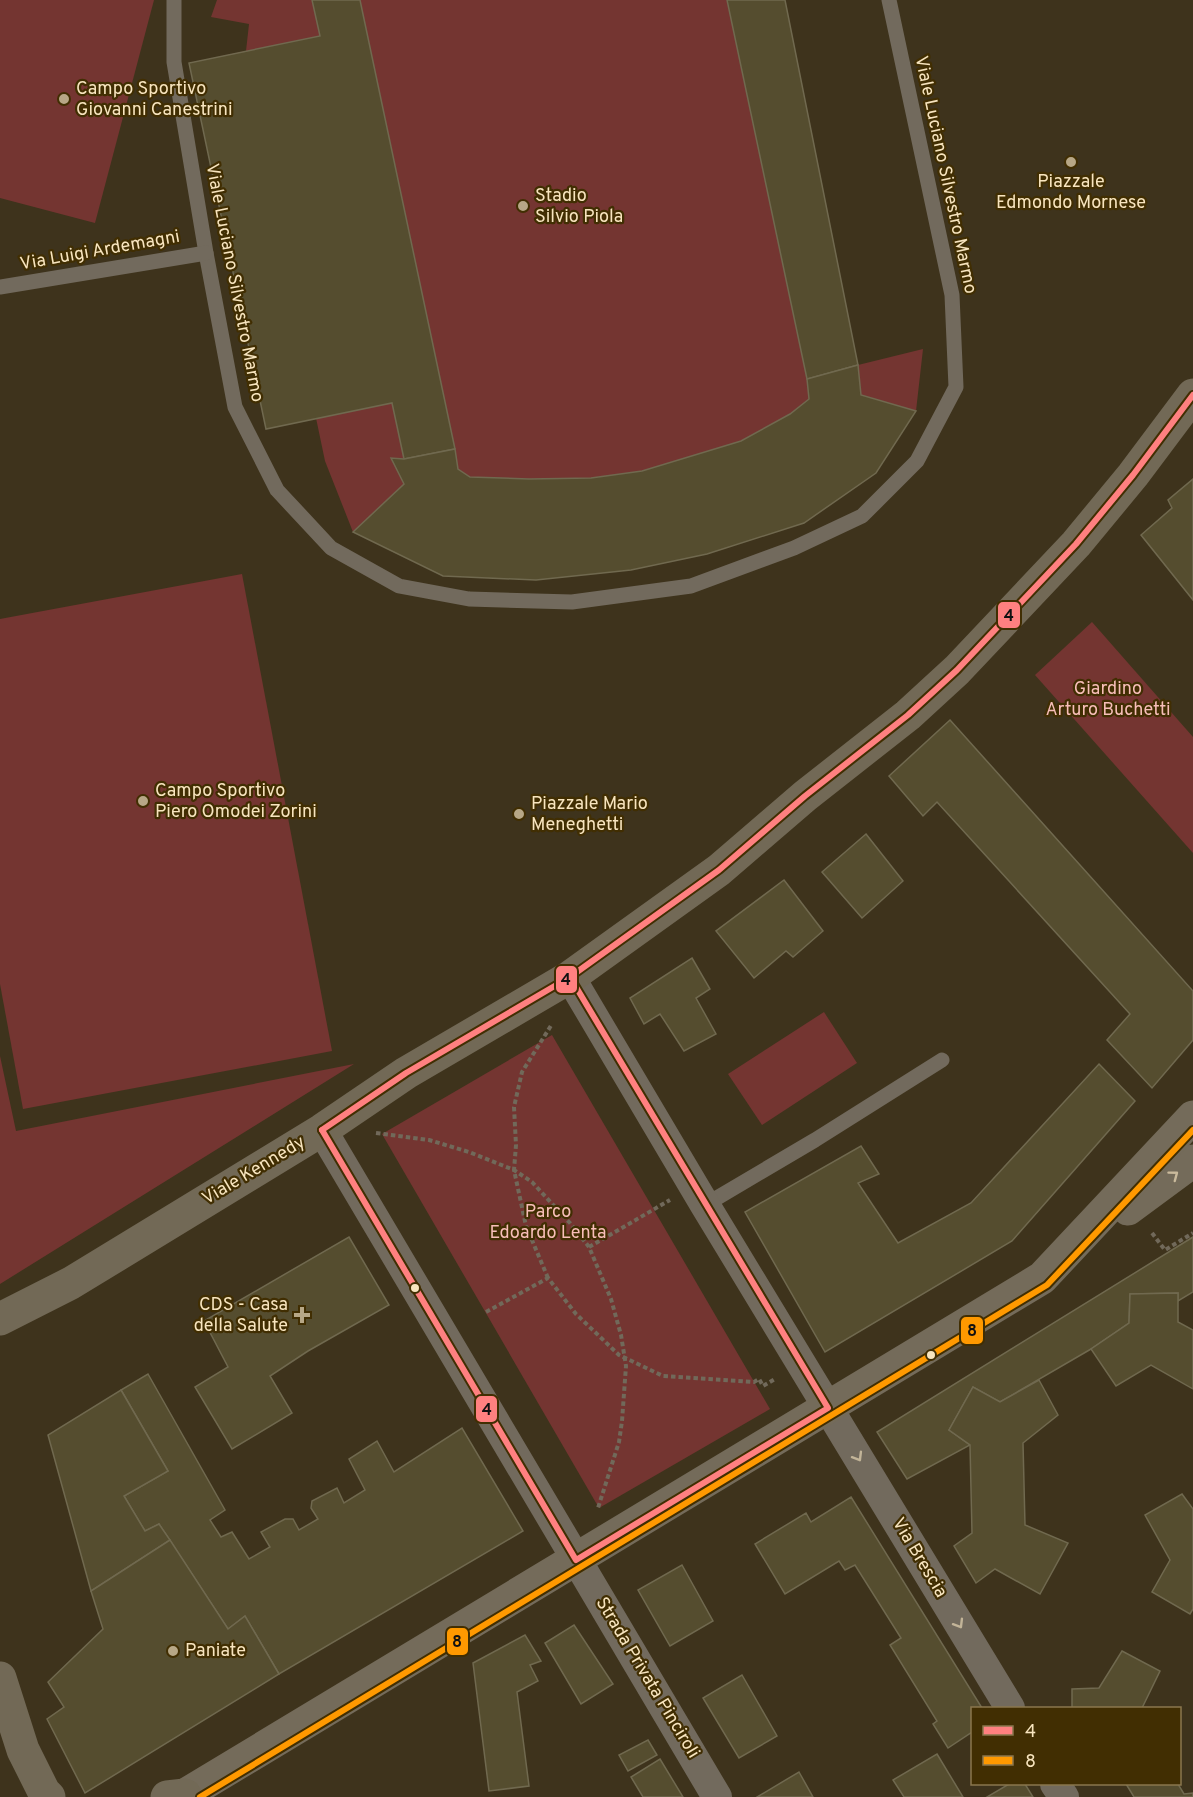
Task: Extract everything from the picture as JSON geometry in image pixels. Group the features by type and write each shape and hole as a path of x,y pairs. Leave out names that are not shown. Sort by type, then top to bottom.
{"main road":[{"name":"Viale Kennedy","path":"0,1320 71,1283 322,1130 406,1073 570,977 719,870 805,796 908,715 957,670 1076,544 1193,395"},
{"path":"178,1796 576,1560 1042,1278 1193,1117"},
{"path":"1059,1260 1193,1161"},
{"path":"0,1678 23,1750 44,1792 49,1797"}],"street":[{"name":"Via Brescia","path":"570,977 1009,1707"},
{"name":"Strada Privata Pinciroli","path":"322,1130 717,1797"}],"lane":[{"name":"Viale Luciano Silvestro Marmo","path":"174,0 174,62 235,407 277,490 331,548 399,586 470,599 572,602 691,586 794,548 862,516 916,461 956,387 952,294 889,0"},
{"name":"Via Luigi Ardemagni","path":"0,287 206,253"},
{"path":"700,1196 815,1140 942,1060"}],"path":[{"path":"554,1021 522,1072 514,1107 516,1145 514,1170 526,1226 548,1278 576,1314 619,1355 663,1376 754,1382"},
{"path":"382,1134 429,1140 469,1152 514,1170 532,1182 553,1203 589,1246 611,1299 621,1335 626,1366 619,1442 599,1508 590,1512"},
{"path":"589,1246 700,1196"},
{"path":"1152,1233 1165,1250 1193,1233"},
{"path":"486,1312 548,1278"}],"green space":[{"name":"Campo Sportivo Giovanni Canestrini","path":"0,0 154,0 95,223 0,198"},
{"name":"Stadio Silvio Piola","path":"217,0 785,0 858,365 923,349 916,411 876,473 804,523 707,554 631,570 443,576 353,532 325,461 316,418 189,63 246,51 249,24 211,17"},
{"name":"Campo Sportivo Piero Omodei Zorini","path":"242,574 332,1051 23,1109 0,984 0,619"},
{"name":"Giardino Arturo Buchetti","path":"1092,622 1193,737 1193,853 1035,675"},
{"path":"824,1012 857,1063 762,1125 728,1074"},
{"name":"Parco Edoardo Lenta","path":"552,1035 770,1409 599,1508 382,1134"},
{"path":"0,1056 16,1131 354,1064 0,1284"}],"building":[{"path":"312,0 360,0 455,449 404,459 392,403 266,429 189,63 320,36"},
{"path":"727,0 785,0 858,365 807,379"},
{"path":"858,365 861,395 916,411 876,473 804,523 707,554 631,570 536,580 443,576 353,532 404,484 391,458 404,459 455,449 458,469 470,477 591,478 642,471 741,441 790,414 809,399 807,379"},
{"path":"1193,479 1193,600 1141,535 1172,508 1168,500"},
{"path":"950,720 1193,991 1193,1040 1152,1088 1107,1040 1130,1014 937,802 923,816 889,776"},
{"path":"866,834 903,881 862,918 822,872"},
{"path":"784,880 823,931 793,957 786,951 754,978 716,931"},
{"path":"692,958 710,989 696,998 716,1034 684,1051 660,1014 644,1024 630,998"},
{"path":"1099,1064 1135,1101 1012,1241 825,1352 745,1212 861,1146 879,1174 858,1183 898,1243 971,1203"},
{"path":"349,1237 389,1305 308,1351 270,1376 292,1413 232,1449 195,1387 228,1367 204,1321"},
{"path":"1193,1237 1193,1292 1178,1301 1178,1293 1130,1294 1129,1323 1091,1349 1000,1402 973,1387 949,1430 970,1445 907,1479 877,1432"},
{"path":"1178,1293 1178,1322 1193,1330 1193,1389 1151,1365 1116,1386 1091,1349 1129,1323 1130,1294"},
{"path":"148,1374 225,1510 210,1520 221,1537 232,1532 249,1559 270,1547 261,1532 285,1519 293,1519 299,1530 318,1519 311,1508 312,1501 337,1488 344,1503 365,1490 349,1459 377,1441 394,1472 462,1428 523,1531 279,1674 245,1616 228,1629 159,1524 145,1531 124,1496 168,1471 121,1390"},
{"path":"1039,1380 1058,1415 1023,1443 1025,1525 1068,1543 1040,1594 995,1569 976,1583 954,1546 972,1533 970,1445 949,1430 973,1387 1000,1402"},
{"path":"121,1390 168,1471 124,1496 145,1531 159,1524 170,1540 91,1591 48,1435"},
{"path":"1182,1494 1193,1509 1193,1609 1190,1614 1152,1592 1170,1560 1145,1515"},
{"path":"851,1497 981,1707 971,1707 971,1733 948,1748 933,1724 937,1721 890,1645 901,1638 855,1565 845,1570 839,1561 785,1594 755,1544 806,1513 811,1522"},
{"name":"Paniate","path":"170,1540 228,1629 245,1616 279,1674 85,1793 47,1719 64,1707 48,1682 103,1629 91,1591"},
{"path":"682,1565 713,1621 670,1646 638,1590"},
{"path":"574,1625 613,1684 581,1704 545,1643"},
{"path":"525,1635 541,1661 530,1665 538,1681 517,1692 529,1786 489,1791 473,1663"},
{"path":"1122,1651 1160,1671 1142,1707 1072,1707 1072,1689 1099,1688"},
{"path":"742,1675 777,1736 739,1758 703,1698"},
{"path":"648,1740 657,1755 628,1771 619,1755"},
{"path":"937,1754 963,1797 904,1797 893,1780"},
{"path":"660,1759 683,1797 643,1797 631,1777"},
{"path":"799,1772 813,1797 757,1797"},
{"path":"1007,1785 1026,1785 1033,1797 987,1797"},
{"path":"1127,1785 1179,1785 1184,1794 1193,1793 1193,1797 1134,1797"}],"transit line":[{"name":"4","path":"322,1130 406,1073 570,977 719,870 805,796 908,715 957,670 1076,544 1133,475 1193,395"},
{"name":"4","path":"322,1130 576,1560 828,1408 570,977"},
{"name":"8","path":"200,1797 1047,1285 1193,1130"}],"place":[{"name":"Campo Sportivo Giovanni Canestrini","path":"64,99"},
{"name":"Piazzale Edmondo Mornese","path":"1071,162"},
{"name":"Stadio Silvio Piola","path":"523,206"},
{"name":"Campo Sportivo Piero Omodei Zorini","path":"143,801"},
{"name":"Piazzale Mario Meneghetti","path":"519,814"},
{"name":"CDS - Casa della Salute","path":"302,1315"},
{"name":"Paniate","path":"173,1651"}]}
